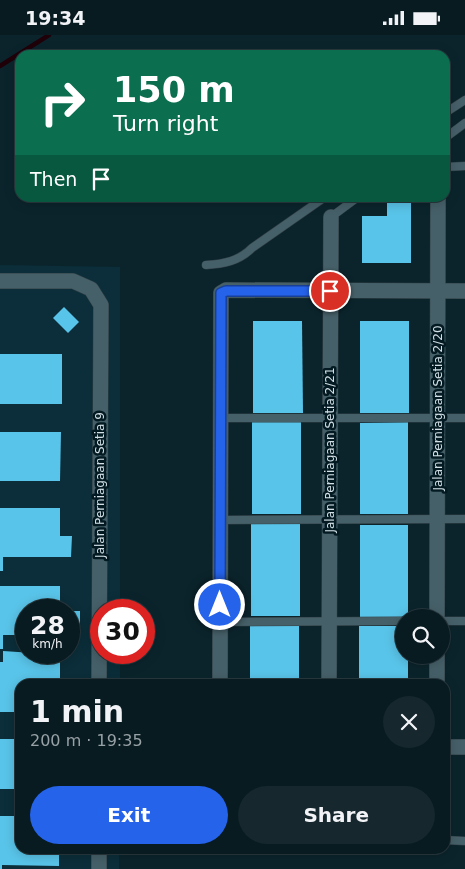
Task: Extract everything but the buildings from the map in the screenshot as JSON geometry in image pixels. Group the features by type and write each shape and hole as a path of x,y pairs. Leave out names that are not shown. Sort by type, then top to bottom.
{"street":[{"name":"Jalan Perniagaan Setia 2/20","path":"437,609 438,202"},
{"name":"Jalan Perniagaan Setia 2/21","path":"329,679 331,217"},
{"name":"Jalan Perniagaan Setia 9","path":"0,281 73,281 92,289 101,305 100,679"},
{"path":"220,679 222,291 465,291"},
{"path":"437,664 437,679"},
{"path":"450,747 465,747"},
{"path":"99,854 99,869"}],"lane":[{"path":"450,110 465,99"},
{"path":"450,134 465,123"},
{"path":"450,167 465,167"},
{"path":"206,265 224,264 244,256 252,248 318,202"},
{"path":"331,217 351,202"},
{"path":"221,418 465,418"},
{"path":"220,520 465,519"},
{"path":"220,622 395,621"},
{"path":"450,621 465,621"},
{"path":"450,841 465,841"}],"shaded area":[{"path":"0,265 120,267 120,599 90,599 90,664 120,664 120,679 15,679 15,854 119,854 119,869 0,869"}],"waterway":[{"path":"25,50 49,35"},
{"path":"0,66 15,57"}],"route":[{"path":"220,605 221,293 222,291 330,291"}]}
